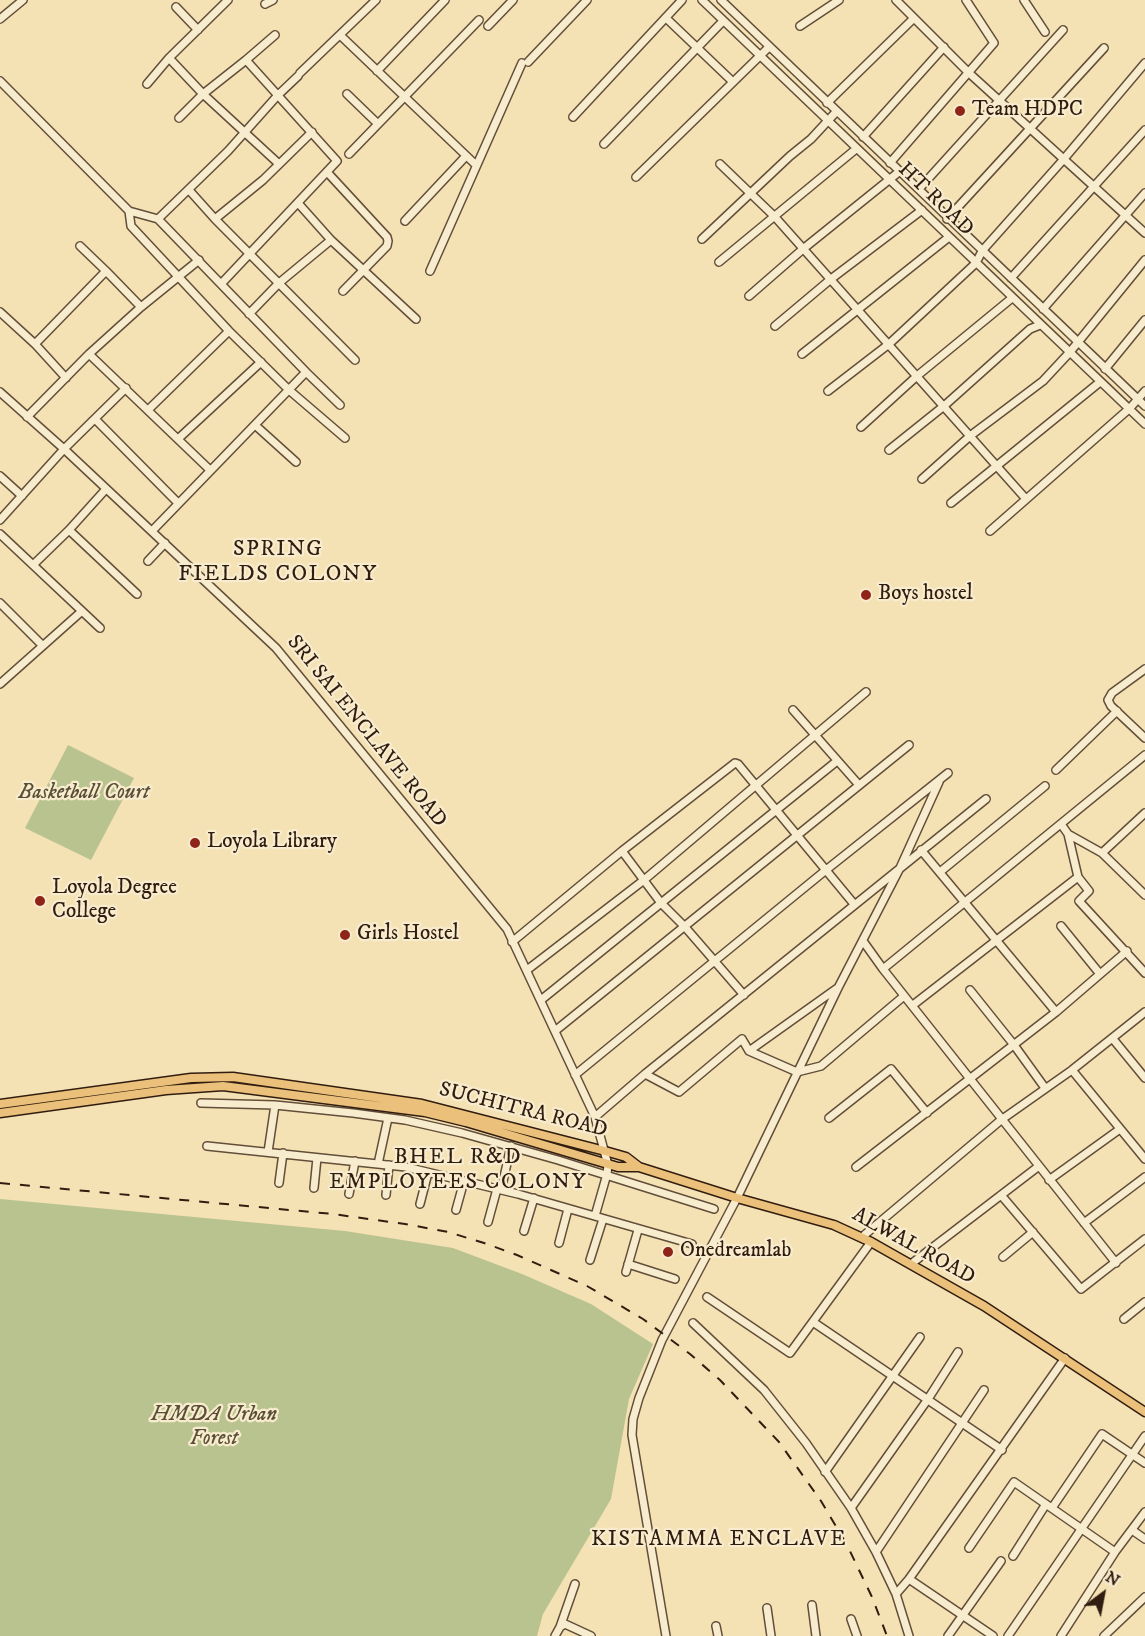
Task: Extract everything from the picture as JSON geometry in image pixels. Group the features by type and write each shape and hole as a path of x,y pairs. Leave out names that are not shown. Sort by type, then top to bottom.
{"main road":[{"name":"SUCHITRA ROAD","path":"0,1113 166,1086 201,1077 233,1077 422,1104 626,1157 639,1167"},
{"name":"SUCHITRA ROAD","path":"0,1104 166,1086 246,1088 425,1112 466,1122 608,1169 639,1167"},
{"name":"ALWAL ROAD","path":"639,1167 834,1225 862,1237 984,1306 1145,1412"}],"street":[{"path":"0,19 23,0"},
{"path":"147,84 169,58 228,0"},
{"path":"265,4 273,0"},
{"path":"158,219 245,133 278,95 376,0"},
{"path":"377,71 445,0"},
{"path":"488,26 513,0"},
{"path":"430,271 476,165 525,63 587,0"},
{"path":"573,117 682,0"},
{"name":"HT ROAD","path":"702,0 1145,424"},
{"name":"HT ROAD","path":"721,0 919,189 947,219 1145,406"},
{"path":"800,26 839,0"},
{"path":"897,0 913,19 969,73 1145,233"},
{"path":"891,163 994,43 966,0"},
{"path":"1024,0 1045,32"},
{"path":"176,7 198,30"},
{"path":"666,18 733,81"},
{"path":"827,103 913,19"},
{"path":"349,154 479,20"},
{"path":"604,144 723,21"},
{"path":"919,189 1063,30"},
{"path":"179,118 203,94 275,35"},
{"path":"341,36 476,165"},
{"path":"636,177 769,47"},
{"path":"863,137 944,47"},
{"path":"947,219 1104,48"},
{"path":"169,58 203,94 279,164"},
{"path":"221,284 337,161 246,60"},
{"path":"828,391 889,344 975,263 982,251 1145,63"},
{"path":"0,81 129,211 158,219 340,405"},
{"path":"347,94 378,124"},
{"path":"702,239 789,156 811,139 836,112"},
{"path":"1011,278 1145,130"},
{"path":"215,219 312,132"},
{"path":"719,262 856,149"},
{"path":"405,221 466,156"},
{"path":"720,164 775,216 1026,499"},
{"path":"749,296 900,171"},
{"path":"327,172 387,237 387,246 343,291"},
{"path":"189,190 355,360"},
{"path":"1043,309 1145,193"},
{"path":"298,203 331,240 416,319"},
{"path":"776,326 831,279 922,210"},
{"path":"129,211 131,226 229,331 289,390 345,438"},
{"path":"802,354 859,311 949,237"},
{"path":"249,314 279,283 331,240"},
{"path":"80,246 141,307"},
{"path":"27,417 89,354 141,307 199,260"},
{"path":"922,479 970,436 1043,381 1070,352 1145,260"},
{"path":"35,344 106,271"},
{"path":"861,427 917,376 1012,298"},
{"path":"0,312 35,344 66,378"},
{"path":"1105,369 1145,320"},
{"path":"889,450 944,406 1030,329 1040,325"},
{"path":"148,410 229,331"},
{"path":"89,354 210,470"},
{"path":"178,439 261,362"},
{"path":"152,531 306,372"},
{"path":"951,503 1100,382"},
{"path":"0,520 64,449 126,388"},
{"path":"990,531 1130,408 1145,391"},
{"name":"SRI SAI ENCLAVE ROAD","path":"0,392 276,648 507,929 595,1117 608,1169"},
{"path":"95,419 178,502"},
{"path":"255,425 296,462"},
{"path":"0,476 22,496"},
{"path":"33,565 106,489"},
{"path":"69,530 137,594"},
{"path":"0,534 100,628"},
{"path":"148,561 165,543"},
{"path":"0,603 42,645"},
{"path":"0,615 7,609"},
{"path":"0,684 82,612"},
{"path":"1145,669 1112,693 1108,700 1145,738"},
{"path":"527,970 644,880 866,692"},
{"path":"793,710 859,785"},
{"path":"1056,770 1117,711"},
{"path":"555,1031 909,745"},
{"path":"883,969 1145,755"},
{"path":"541,1000 837,761"},
{"path":"512,942 622,851 735,763 854,904"},
{"path":"575,1075 948,773"},
{"path":"666,1636 632,1435 633,1419 639,1398 662,1340 737,1198 838,987 900,868 939,782"},
{"path":"940,872 1046,786"},
{"path":"595,1117 854,904 986,799"},
{"path":"1102,853 1145,813"},
{"path":"1061,824 1068,834 1078,877 1089,891 1079,901 1145,973"},
{"path":"1068,834 1102,853 1145,895"},
{"path":"921,850 1056,1012"},
{"path":"622,851 661,903 744,995"},
{"path":"913,1005 1078,877"},
{"path":"1137,887 1145,880"},
{"path":"1061,926 1100,974"},
{"path":"863,941 1116,1263"},
{"path":"856,1167 1056,1012 1127,951"},
{"path":"749,1051 838,987"},
{"path":"970,990 1045,1088"},
{"path":"645,1074 680,1092 742,1039 749,1051 797,1072 822,1066 904,996"},
{"path":"862,1237 1002,1120 1072,1070 1145,1012"},
{"path":"1113,1039 1145,1078"},
{"path":"828,1118 891,1069 927,1113"},
{"path":"1072,1070 1145,1159"},
{"path":"201,1103 275,1106 388,1118 462,1133 608,1169 714,1209"},
{"path":"268,1152 275,1106"},
{"path":"378,1164 388,1118"},
{"path":"1049,1180 1120,1129"},
{"path":"207,1146 389,1165 534,1198 692,1244"},
{"path":"488,1221 511,1146"},
{"path":"279,1183 283,1153"},
{"path":"314,1188 317,1158"},
{"path":"350,1194 355,1161"},
{"path":"386,1195 389,1165"},
{"path":"911,1264 1039,1166"},
{"path":"595,1216 608,1169"},
{"path":"420,1204 428,1173"},
{"path":"1084,1223 1145,1177"},
{"path":"456,1210 464,1181"},
{"path":"1001,1195 1081,1289 1145,1239"},
{"path":"524,1232 534,1198"},
{"path":"559,1243 568,1209"},
{"path":"590,1260 603,1219"},
{"path":"638,1230 627,1268 675,1279"},
{"path":"1003,1257 1033,1232"},
{"path":"707,1297 790,1353 871,1242"},
{"path":"1124,1318 1142,1304 1145,1313"},
{"path":"813,1322 1002,1450"},
{"path":"693,1323 764,1390 806,1443 851,1508 896,1594 909,1636"},
{"path":"825,1472 920,1337"},
{"path":"851,1508 928,1399 958,1352"},
{"path":"896,1594 1002,1450 1065,1358"},
{"path":"876,1552 984,1390"},
{"path":"1013,1556 1102,1434 1145,1463"},
{"path":"1008,1636 1083,1530 1145,1436"},
{"path":"969,1548 1014,1482 1115,1552"},
{"path":"1061,1636 1115,1552 1145,1512"},
{"path":"1132,1530 1145,1539"},
{"path":"948,1636 1001,1561"},
{"path":"909,1579 993,1636"},
{"path":"555,1636 575,1584"},
{"path":"1107,1635 1144,1600"},
{"path":"812,1605 816,1636"},
{"path":"767,1608 771,1636"},
{"path":"851,1619 857,1636"},
{"path":"560,1626 565,1624 572,1626 591,1636"},
{"path":"716,1626 718,1636"}],"green space":[{"name":"Basketball Court","path":"68,745 134,778 91,860 25,828"},
{"name":"HMDA Urban Forest","path":"0,1199 345,1231 453,1248 522,1274 591,1304 653,1344 629,1399 611,1499 543,1614 537,1636 0,1636"}],"railway":[{"path":"0,1183 333,1214 405,1224 448,1232 484,1243 587,1286 643,1319 690,1354 720,1380 779,1442 821,1501 847,1545 872,1597 887,1636"}],"place":[{"name":"Team HDPC","path":"960,111"},
{"name":"Boys hostel","path":"866,595"},
{"name":"Loyola Library","path":"195,843"},
{"name":"Loyola Degree College","path":"40,901"},
{"name":"Girls Hostel","path":"345,935"},
{"name":"Onedreamlab","path":"668,1252"}],"district":[{"name":"SPRING FIELDS COLONY","path":"278,562"},
{"name":"BHEL R&D EMPLOYEES COLONY","path":"458,1170"},
{"name":"KISTAMMA ENCLAVE","path":"719,1540"}]}
